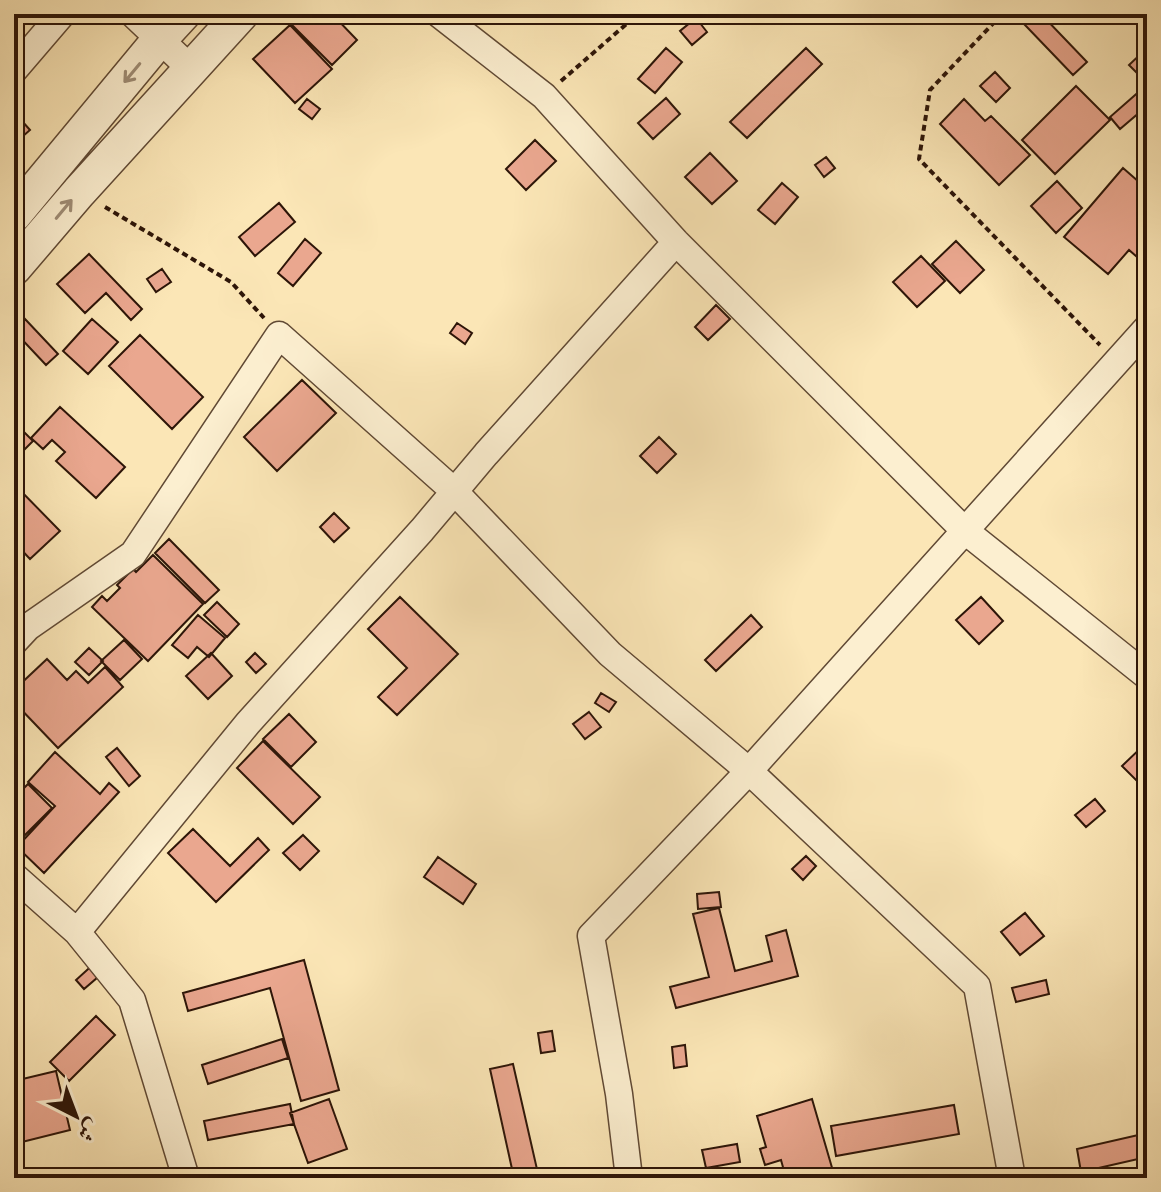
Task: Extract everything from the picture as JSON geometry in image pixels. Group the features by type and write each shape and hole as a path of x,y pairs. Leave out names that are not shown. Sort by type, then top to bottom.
{"street":[{"path":"14,70 62,14"},
{"path":"133,14 191,69"},
{"path":"14,215 183,14"},
{"path":"14,268 241,14"},
{"path":"439,14 544,96 676,242 964,530 1147,676"},
{"path":"77,932 248,723 676,242"},
{"path":"629,1178 619,1094 591,936 749,771 1147,328"},
{"path":"14,642 28,627 133,554 279,335 454,491 610,654 749,771 977,986 1012,1178"},
{"path":"14,876 77,932 132,1000 186,1178"}],"path":[{"path":"544,96 638,14"},
{"path":"1002,14 930,90 919,159 1116,362"},
{"path":"79,192 231,282 279,335"}],"building":[{"path":"299,14 332,14 357,40 332,65 290,23"},
{"path":"1041,14 1087,62 1073,75 1025,25"},
{"path":"696,18 707,32 692,45 680,31"},
{"path":"290,25 332,69 295,103 253,59"},
{"path":"666,48 682,62 655,93 638,79"},
{"path":"806,48 822,64 747,138 730,122"},
{"path":"1147,48 1147,75 1143,79 1129,65"},
{"path":"995,72 1010,88 996,102 980,86"},
{"path":"1076,86 1110,120 1055,174 1022,140"},
{"path":"1142,89 1147,95 1147,106 1120,129 1110,117"},
{"path":"666,98 680,114 653,139 638,123"},
{"path":"307,99 320,109 312,119 299,109"},
{"path":"964,99 985,121 991,116 1030,155 999,185 940,124"},
{"path":"14,112 30,130 14,144"},
{"path":"535,140 556,161 526,190 506,169"},
{"path":"710,153 737,181 712,204 685,177"},
{"path":"826,157 835,168 824,177 815,165"},
{"path":"1123,168 1147,189 1147,259 1144,263 1129,250 1108,274 1064,237"},
{"path":"1057,181 1082,208 1056,233 1031,206"},
{"path":"782,183 798,197 775,224 758,210"},
{"path":"279,203 295,222 255,256 239,237"},
{"path":"305,239 321,253 293,286 278,273"},
{"path":"956,241 984,270 960,293 932,264"},
{"path":"89,254 142,309 131,320 106,293 85,313 57,284"},
{"path":"921,256 945,281 917,307 893,282"},
{"path":"162,269 171,282 156,292 147,279"},
{"path":"716,305 730,319 708,340 695,327"},
{"path":"25,319 58,354 46,365 14,331"},
{"path":"92,319 118,342 88,374 63,351"},
{"path":"457,323 472,333 465,344 450,333"},
{"path":"140,335 203,397 172,429 109,366"},
{"path":"302,380 336,413 277,471 244,437"},
{"path":"60,407 125,467 96,498 56,461 65,452 52,440 43,449 31,438"},
{"path":"14,422 33,441 14,460"},
{"path":"659,437 676,454 657,473 640,456"},
{"path":"14,484 60,531 30,559 14,542"},
{"path":"334,513 349,528 334,542 320,527"},
{"path":"169,539 219,590 205,603 155,553"},
{"path":"153,555 203,604 148,661 92,607 102,596 107,601 133,569 136,572"},
{"path":"400,597 458,654 397,715 378,697 407,668 368,629"},
{"path":"981,597 1003,621 979,644 956,620"},
{"path":"217,602 239,624 227,637 204,615"},
{"path":"198,615 225,638 209,657 197,647 188,658 172,645"},
{"path":"751,615 762,627 716,671 705,660"},
{"path":"124,640 142,659 120,680 101,661"},
{"path":"89,648 103,661 89,675 75,662"},
{"path":"211,653 232,676 208,699 186,676"},
{"path":"255,653 266,664 256,673 246,662"},
{"path":"47,659 67,680 76,671 88,683 105,667 123,687 58,748 14,702 14,690"},
{"path":"601,693 616,702 609,712 595,703"},
{"path":"589,712 601,727 585,739 573,724"},
{"path":"289,714 316,742 291,767 263,739"},
{"path":"263,741 320,797 293,824 237,768"},
{"path":"1147,742 1147,778 1140,784 1122,766"},
{"path":"117,748 140,776 129,786 106,757"},
{"path":"55,752 100,794 109,783 119,792 44,873 17,847 55,806 28,782"},
{"path":"28,784 52,808 23,837 14,828 14,798"},
{"path":"1095,799 1105,811 1086,827 1075,815"},
{"path":"193,829 230,866 258,838 269,850 216,902 168,853"},
{"path":"303,835 319,851 300,870 283,853"},
{"path":"806,856 816,866 803,880 792,869"},
{"path":"438,857 476,884 463,904 424,877"},
{"path":"719,892 721,907 698,909 697,894"},
{"path":"719,908 735,971 772,961 766,936 786,930 798,976 676,1008 670,987 709,977 693,914"},
{"path":"1025,913 1044,936 1020,955 1001,932"},
{"path":"304,960 339,1090 301,1101 270,988 188,1011 183,993"},
{"path":"97,961 105,971 84,989 76,980"},
{"path":"1046,980 1049,994 1016,1002 1012,988"},
{"path":"96,1016 115,1035 69,1081 50,1062"},
{"path":"552,1031 555,1051 541,1053 538,1033"},
{"path":"282,1039 288,1058 208,1084 202,1065"},
{"path":"685,1045 687,1066 674,1068 672,1047"},
{"path":"513,1064 539,1178 514,1178 490,1069"},
{"path":"56,1071 70,1130 14,1144 14,1081"},
{"path":"329,1099 347,1149 308,1163 290,1113"},
{"path":"812,1099 835,1178 786,1178 781,1160 765,1165 760,1149 766,1147 757,1116"},
{"path":"290,1104 294,1124 208,1140 204,1121"},
{"path":"954,1105 959,1134 836,1156 831,1126"},
{"path":"1147,1133 1147,1157 1081,1172 1077,1149"},
{"path":"737,1144 740,1162 706,1168 702,1150"}]}
